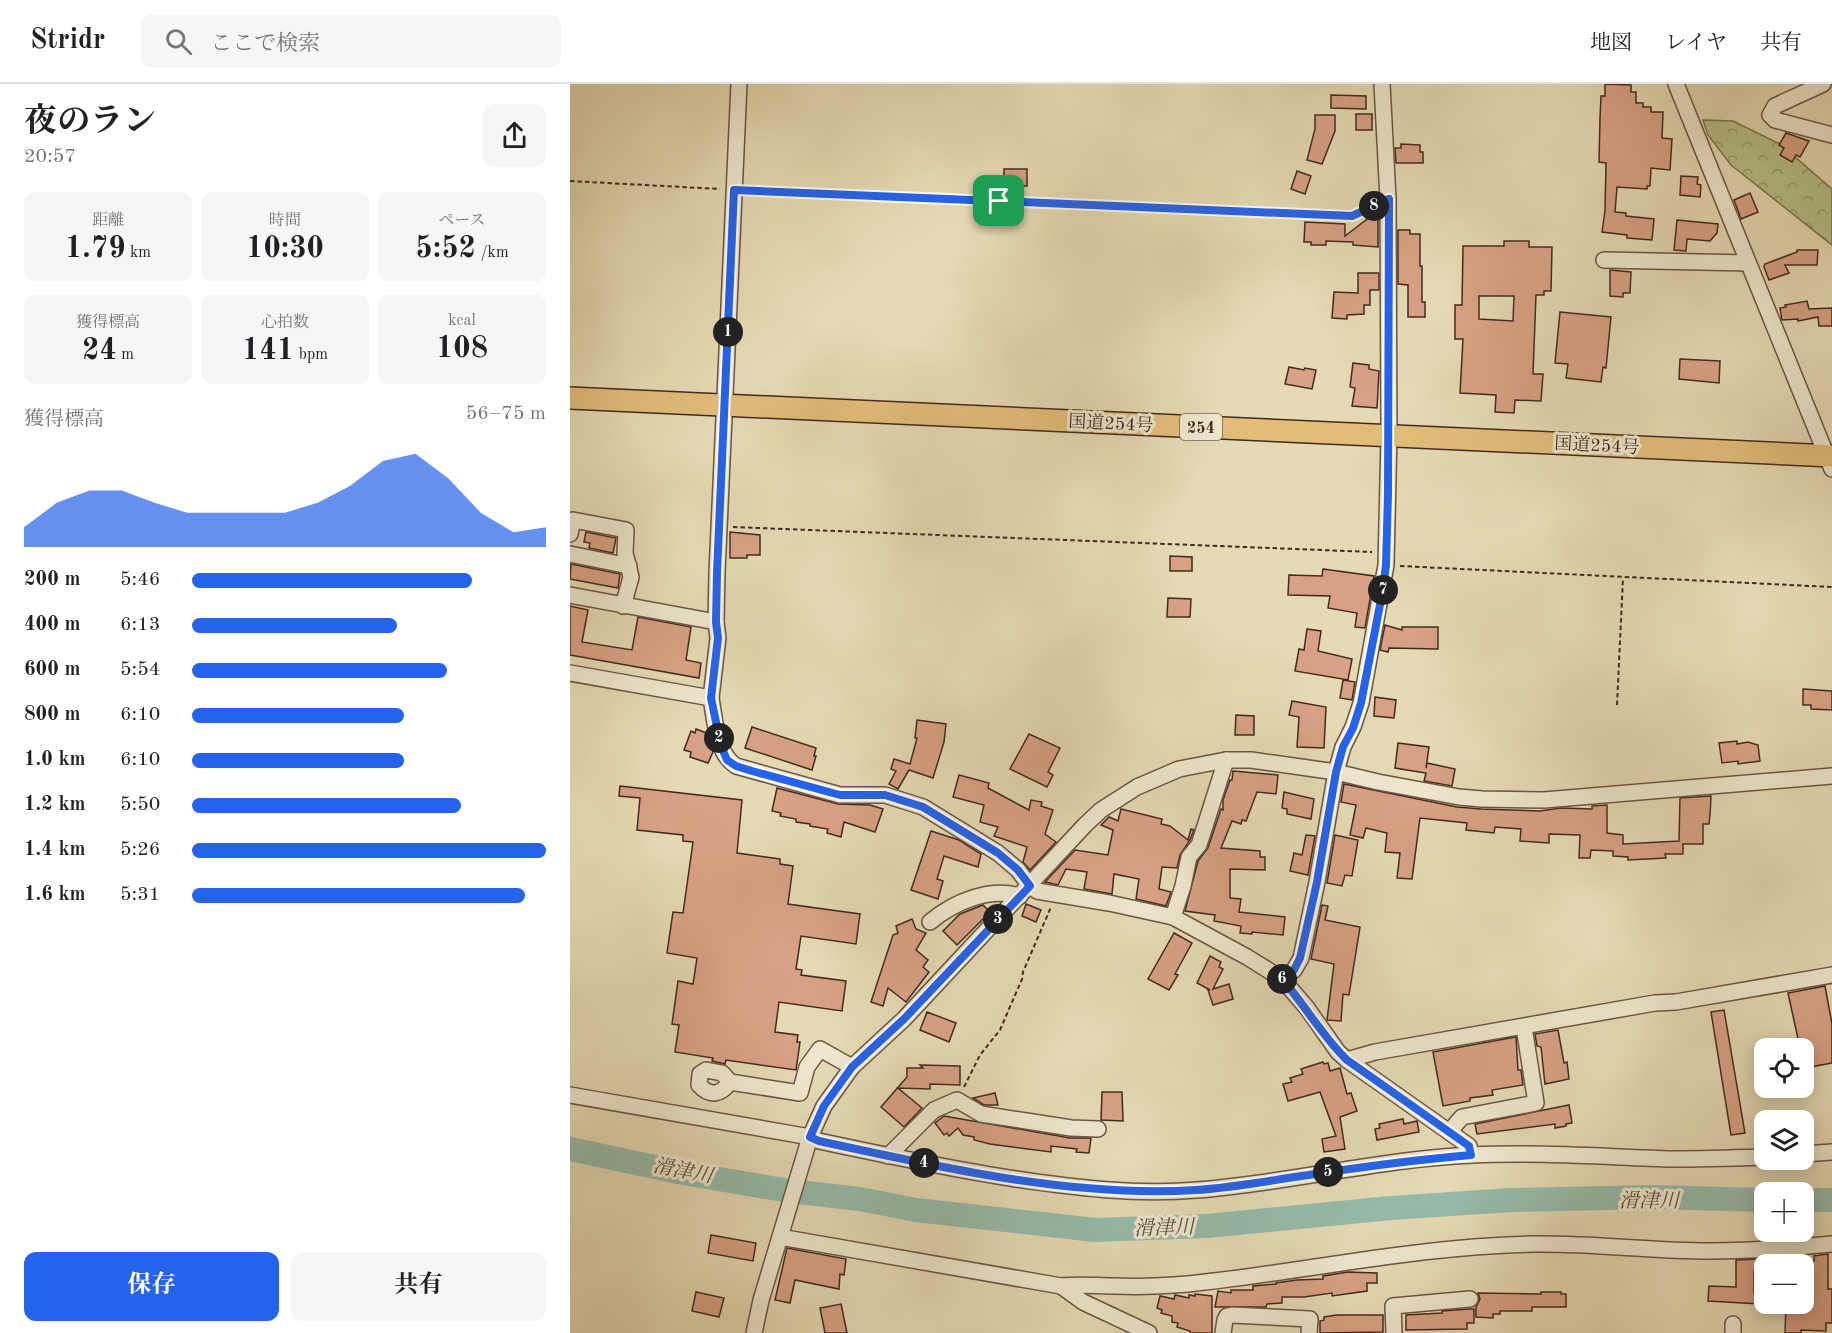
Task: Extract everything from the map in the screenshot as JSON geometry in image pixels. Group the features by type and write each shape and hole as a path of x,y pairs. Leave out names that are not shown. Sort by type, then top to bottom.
{"highway":[{"name":"国道254号","path":"570,398 1389,435 1830,460"}],"street":[{"path":"739,84 719,527 716,622 718,638 711,698 721,746 727,760 736,766 840,795 885,795 923,807 998,853 1018,870 1025,891"},
{"path":"1282,979 1294,970 1300,958 1317,882 1336,772 1343,747 1353,728 1361,703 1387,559 1389,199 1382,84"},
{"path":"1676,84 1830,460"},
{"path":"1823,84 1775,106 1770,115 1775,120 1832,135"},
{"path":"1604,260 1748,263"},
{"path":"570,534 573,520 626,530 625,553 631,577 623,606"},
{"path":"570,554 629,566"},
{"path":"570,595 716,622"},
{"path":"570,673 711,698"},
{"path":"1173,917 1189,857 1199,845 1226,760"},
{"path":"754,1333 809,1139 824,1106 852,1067 904,1019 1085,825 1137,787 1179,769 1226,760 1251,760 1336,772 1459,797 1544,800 1832,776"},
{"path":"930,922 945,909 991,893 1025,891 1084,898 1173,917 1247,957 1282,979 1307,1008 1338,1052 1469,1146 1471,1155"},
{"path":"1347,1060 1375,1052 1832,975"},
{"path":"1449,1132 1462,1117 1536,1103 1524,1027"},
{"path":"730,1082 800,1093 807,1067 820,1049 852,1067"},
{"path":"570,1095 809,1139 888,1156 1075,1188 1129,1191 1196,1190 1471,1155 1550,1153 1674,1159 1754,1157"},
{"path":"888,1156 933,1110 957,1100 981,1114 1071,1128 1098,1129"},
{"path":"1814,1153 1832,1152"},
{"path":"780,1236 1061,1286 1075,1284 1134,1287 1246,1277 1401,1253 1468,1246 1535,1244 1709,1251 1787,1249 1832,1244"},
{"path":"1061,1286 1083,1302 1149,1333"},
{"path":"1394,1333 1393,1306 1470,1299"},
{"path":"1223,1333 1227,1316 1232,1315 1310,1319 1309,1333"}],"path":[{"path":"570,182 1352,216 1389,199"},
{"path":"719,527 1387,559 1623,578 1832,587"},
{"path":"1617,705 1623,578"},
{"path":"957,1100 980,1054 1000,1030 1056,895"}],"green space":[{"path":"1703,120 1733,121 1780,144 1832,189 1832,245 1731,165 1708,135"}],"building":[{"path":"1605,84 1631,85 1631,92 1636,92 1636,103 1643,103 1643,107 1651,107 1651,112 1663,112 1662,138 1672,139 1670,170 1651,168 1650,186 1647,186 1647,189 1617,187 1615,212 1626,213 1626,216 1654,219 1652,240 1627,238 1627,235 1602,232 1606,163 1599,162 1601,96 1605,96"},
{"path":"1331,95 1366,96 1366,109 1331,108"},
{"path":"1356,114 1372,114 1372,130 1356,130"},
{"path":"1315,115 1335,115 1335,131 1322,164 1307,160 1315,129"},
{"path":"1786,133 1809,141 1800,157 1796,155 1792,162 1780,155 1784,148 1779,145"},
{"path":"1401,144 1420,145 1420,152 1423,152 1423,163 1396,163 1395,148 1401,148"},
{"path":"1004,169 1027,169 1027,186 1004,186"},
{"path":"1297,171 1311,176 1305,194 1291,189"},
{"path":"1681,176 1698,177 1697,184 1701,185 1700,197 1680,195"},
{"path":"1750,193 1758,212 1741,219 1734,200"},
{"path":"1375,213 1378,214 1378,247 1353,245 1353,242 1326,241 1326,245 1311,245 1311,242 1304,242 1305,222 1345,224 1345,236"},
{"path":"1677,220 1718,224 1717,233 1710,241 1687,239 1686,251 1674,250"},
{"path":"1398,230 1410,230 1410,234 1420,234 1422,302 1425,302 1425,317 1408,317 1408,285 1398,284"},
{"path":"1504,241 1529,241 1529,247 1552,247 1551,291 1544,291 1544,295 1536,295 1533,374 1543,374 1541,401 1515,400 1514,413 1495,412 1496,395 1460,393 1463,339 1455,339 1455,305 1462,305 1463,246 1504,246","holes":["1479,296 1514,296 1513,321 1479,319"]},
{"path":"1797,250 1818,250 1817,265 1785,265 1789,273 1769,280 1765,264 1797,252"},
{"path":"1610,270 1631,272 1630,293 1623,293 1623,297 1610,296"},
{"path":"1358,273 1379,273 1379,290 1370,290 1370,305 1364,305 1364,314 1347,315 1347,319 1332,318 1334,292 1358,293"},
{"path":"1807,301 1809,309 1832,308 1832,326 1819,326 1818,317 1798,321 1798,319 1782,320 1780,308"},
{"path":"1560,312 1611,317 1606,368 1603,367 1601,382 1566,378 1568,364 1555,363"},
{"path":"1680,359 1720,361 1719,383 1679,379"},
{"path":"1353,363 1369,365 1369,369 1379,371 1377,408 1352,406 1355,388 1350,387"},
{"path":"1289,367 1316,370 1312,389 1285,384"},
{"path":"586,532 616,538 613,553 589,548 590,543 584,542"},
{"path":"730,532 760,535 760,555 730,558"},
{"path":"1170,556 1192,557 1192,571 1170,571"},
{"path":"571,564 620,574 618,588 570,579"},
{"path":"1323,569 1374,576 1365,628 1355,627 1357,613 1328,608 1330,596 1288,595 1289,575 1322,576"},
{"path":"1168,598 1191,599 1190,617 1167,617"},
{"path":"570,606 588,610 582,642 632,650 638,617 691,627 686,660 701,663 699,678 570,655"},
{"path":"1385,625 1402,630 1402,627 1438,627 1438,649 1389,648 1388,652 1380,650"},
{"path":"1307,629 1321,631 1318,651 1352,659 1348,680 1295,671 1299,649 1304,650"},
{"path":"1343,680 1355,682 1352,700 1340,698"},
{"path":"1803,689 1832,691 1832,710 1811,709 1811,705 1803,705"},
{"path":"1375,697 1396,700 1394,718 1374,716"},
{"path":"1292,701 1326,707 1324,748 1297,747 1299,717 1289,715"},
{"path":"1236,715 1254,716 1254,735 1235,735"},
{"path":"917,720 946,724 944,742 933,778 909,770 898,789 889,784 896,771 891,769 894,759 910,764 917,738 915,738"},
{"path":"752,727 816,748 812,770 745,748"},
{"path":"696,729 707,733 713,752 708,763 690,757 691,752 684,750 691,731 695,733"},
{"path":"1029,734 1060,748 1048,772 1053,775 1047,787 1010,769"},
{"path":"1737,741 1737,744 1748,742 1758,745 1760,761 1738,764 1738,761 1722,763 1719,743"},
{"path":"1398,743 1429,747 1426,768 1427,763 1455,769 1452,786 1424,781 1426,773 1395,768"},
{"path":"1233,771 1278,775 1276,794 1257,792 1246,821 1242,820 1241,824 1232,821 1221,848 1260,851 1260,857 1265,857 1265,870 1230,869 1230,898 1241,899 1239,912 1285,917 1283,935 1240,933 1241,926 1214,921 1215,915 1185,911 1198,861 1208,848 1221,809 1223,810 1223,800 1230,780 1232,780"},
{"path":"959,775 989,783 988,788 1029,810 1031,800 1042,802 1041,806 1053,810 1045,834 1056,842 1030,870 1023,862 1027,847 994,836 998,827 980,822 984,805 953,797"},
{"path":"1344,784 1457,807 1481,809 1540,811 1561,808 1592,809 1592,806 1607,805 1607,833 1623,835 1623,844 1679,841 1680,798 1711,796 1710,815 1709,824 1703,824 1703,844 1683,844 1683,854 1665,854 1666,858 1628,860 1628,857 1613,856 1613,851 1591,850 1590,858 1579,858 1580,835 1549,834 1549,843 1520,841 1521,829 1495,827 1494,833 1466,830 1467,823 1420,818 1412,879 1397,878 1400,853 1385,852 1387,833 1366,828 1363,838 1350,835 1356,805 1341,802"},
{"path":"620,786 742,800 737,853 780,859 780,864 793,866 788,904 860,914 856,944 801,936 796,969 802,970 801,975 846,981 842,1011 779,1002 775,1032 798,1035 797,1042 800,1042 796,1070 726,1060 725,1064 712,1061 713,1058 675,1052 679,1025 672,1024 678,981 693,984 697,958 667,953 673,912 683,913 693,842 683,841 683,835 637,830 640,798 619,796"},
{"path":"777,788 838,804 870,805 883,809 875,832 844,822 841,837 827,833 828,829 796,822 796,819 780,816 781,813 772,811"},
{"path":"1284,792 1314,799 1311,819 1287,814 1287,809 1282,808"},
{"path":"1121,809 1162,819 1161,824 1170,826 1188,840 1191,829 1194,830 1180,855 1177,868 1162,867 1159,889 1171,892 1166,906 1136,899 1139,879 1114,874 1112,894 1084,889 1087,872 1066,869 1058,885 1045,882 1075,850 1108,855 1113,830 1101,825 1109,817 1118,821"},
{"path":"931,831 959,840 981,854 978,867 944,856 937,879 943,881 938,899 911,890"},
{"path":"1306,835 1315,836 1308,875 1290,871 1294,853 1302,855"},
{"path":"1335,835 1358,840 1352,876 1345,875 1342,886 1327,883"},
{"path":"1026,904 1041,910 1036,922 1022,916"},
{"path":"983,905 990,912 957,945 943,931 960,914"},
{"path":"1322,905 1328,906 1325,920 1360,927 1349,995 1343,994 1341,1021 1327,1020 1334,964 1311,959"},
{"path":"912,919 916,929 926,933 916,950 928,960 923,967 929,972 906,1002 888,988 883,1006 871,1002 893,935 898,933 896,926"},
{"path":"1174,933 1192,943 1169,990 1148,979"},
{"path":"1210,956 1221,962 1219,967 1223,969 1213,989 1229,984 1233,999 1213,1005 1208,990 1210,990 1197,983"},
{"path":"1825,986 1832,1024 1832,1063 1814,1066 1814,1038 1798,1038 1788,993"},
{"path":"1724,1010 1745,1133 1731,1135 1711,1012"},
{"path":"927,1012 956,1023 949,1042 920,1030"},
{"path":"1558,1030 1569,1079 1545,1084 1541,1047 1537,1046 1535,1034"},
{"path":"1516,1037 1518,1070 1521,1070 1523,1085 1492,1090 1493,1095 1470,1098 1470,1101 1443,1106 1433,1052"},
{"path":"1323,1062 1328,1063 1330,1071 1340,1068 1347,1094 1351,1093 1357,1111 1340,1117 1345,1149 1324,1152 1322,1139 1336,1136 1320,1092 1288,1101 1283,1084 1292,1082 1290,1078 1303,1074 1301,1069"},
{"path":"920,1065 960,1066 960,1085 930,1084 930,1089 898,1088 922,1108 904,1127 881,1107 907,1077 907,1068 923,1068"},
{"path":"1102,1092 1122,1092 1123,1121 1101,1120"},
{"path":"995,1093 998,1105 984,1105 973,1098"},
{"path":"1569,1105 1572,1123 1566,1126 1555,1128 1555,1124 1477,1134 1475,1124"},
{"path":"944,1116 1070,1138 1091,1138 1089,1153 1051,1146 1051,1152 990,1144 963,1135 958,1128 949,1136 947,1133 944,1135 935,1123"},
{"path":"1403,1119 1404,1124 1417,1121 1419,1132 1377,1140 1375,1129 1380,1128 1379,1124"},
{"path":"711,1235 756,1243 753,1261 708,1253"},
{"path":"787,1248 846,1259 844,1275 840,1274 839,1289 795,1280 790,1303 775,1300"},
{"path":"1828,1254 1828,1289 1832,1289 1832,1323 1826,1323 1826,1331 1801,1330 1801,1333 1785,1333 1786,1314 1814,1314 1814,1256"},
{"path":"1754,1259 1754,1304 1708,1301 1709,1286 1736,1287 1736,1260"},
{"path":"1348,1272 1377,1273 1377,1283 1367,1283 1367,1291 1332,1296 1332,1293 1282,1297 1282,1303 1267,1304 1266,1307 1215,1307 1218,1291 1231,1293 1231,1290 1253,1290 1253,1286 1323,1279 1323,1276"},
{"path":"696,1292 724,1298 719,1317 692,1311"},
{"path":"1541,1292 1566,1294 1566,1307 1532,1307 1532,1311 1500,1311 1500,1314 1493,1314 1493,1318 1476,1317 1476,1307 1480,1299 1478,1293 1541,1294"},
{"path":"1195,1294 1212,1296 1212,1333 1190,1333 1190,1331 1177,1327 1178,1323 1172,1322 1172,1316 1161,1313 1162,1310 1157,1308 1160,1296 1174,1299 1175,1295 1189,1298 1189,1295 1195,1296"},
{"path":"841,1304 847,1333 825,1333 820,1308"},
{"path":"1474,1309 1474,1323 1467,1323 1467,1329 1406,1330 1406,1315"},
{"path":"1383,1315 1383,1332 1320,1333 1320,1321 1324,1320 1324,1317"}],"waterway":[{"name":"滑津川","path":"570,1149 678,1172 789,1191 860,1199 916,1210 1095,1230 1207,1226 1391,1208 1511,1200 1654,1197 1754,1200"},
{"name":"滑津川","path":"1814,1200 1832,1200"}],"route":[{"path":"734,190 999,201 1352,216 1389,199 1389,435 1386,565 1383,589 1361,703 1353,728 1343,747 1336,772 1317,882 1300,958 1294,970 1282,979 1307,1008 1338,1052 1396,1096 1469,1146 1471,1155 1369,1166 1196,1190 1129,1191 1075,1188 985,1174 888,1156 810,1137 824,1106 852,1067 904,1019 1030,886 1018,870 998,853 923,807 885,795 840,795 795,784 736,766 727,760 721,746 711,698 718,638 717,573 734,190"}]}
